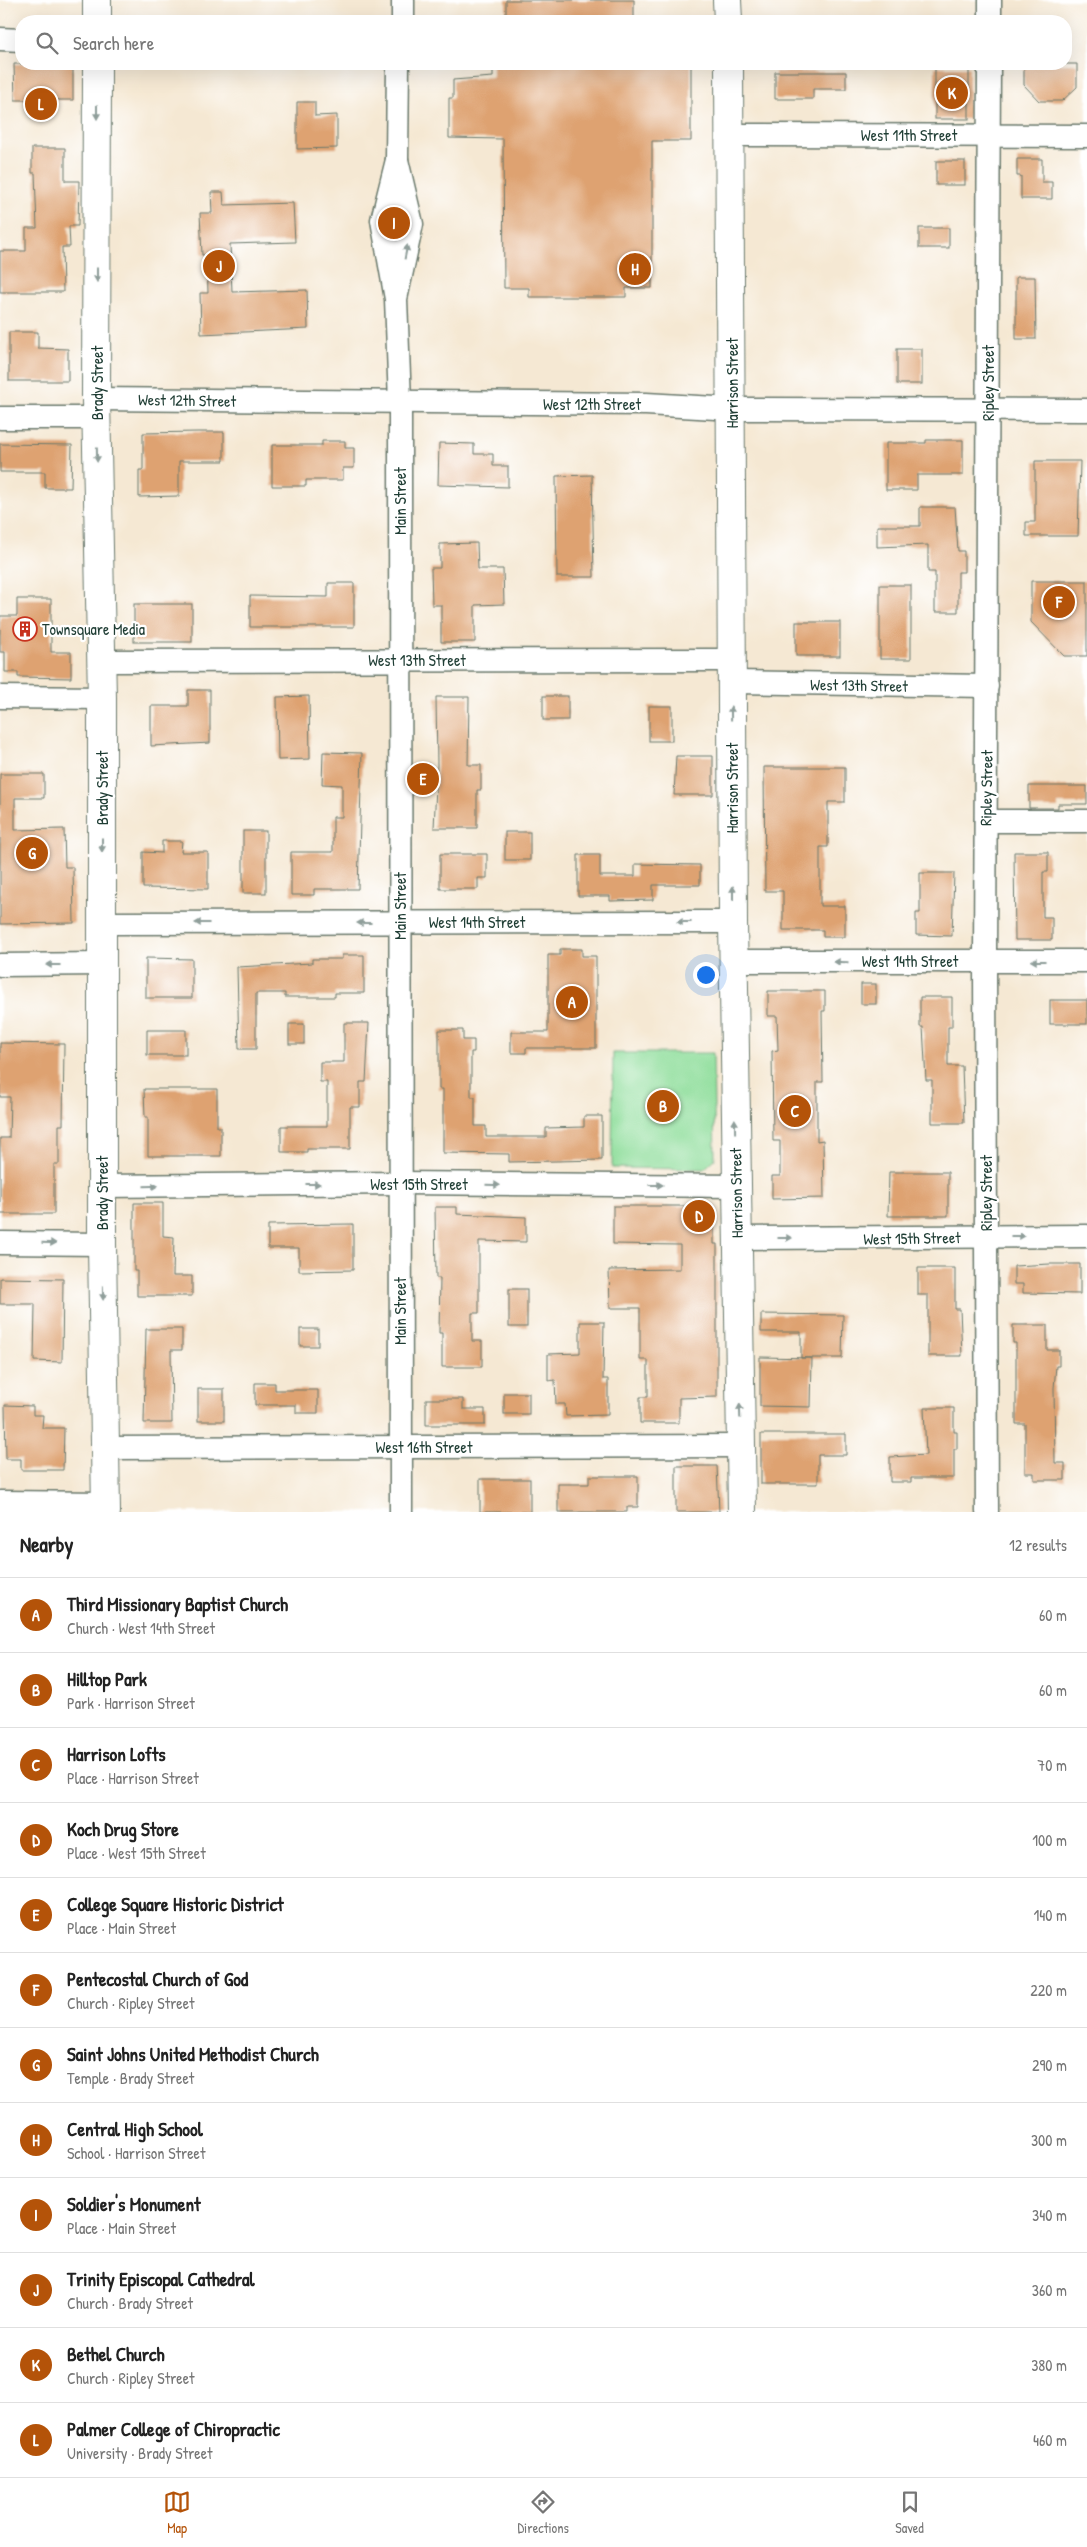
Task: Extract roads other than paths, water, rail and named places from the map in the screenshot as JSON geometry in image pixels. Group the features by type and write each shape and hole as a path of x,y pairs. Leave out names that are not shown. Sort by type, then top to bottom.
{"highway":[{"path":"97,0 97,15"},
{"path":"727,0 728,15"},
{"name":"Brady Street","path":"97,70 96,408 102,661 102,1244 106,1507"},
{"name":"Harrison Street","path":"730,70 733,409 733,922 742,1512"}],"street":[{"path":"402,0 403,15"},
{"path":"990,0 990,15"},
{"path":"0,39 15,40"},
{"name":"Main Street","path":"398,70 397,160 412,224 396,300 400,402 401,1512"},
{"name":"Ripley Street","path":"987,1512 985,961 989,70"},
{"name":"West 11th Street","path":"730,136 1087,136"},
{"name":"West 12th Street","path":"0,418 96,408 400,402 646,404 733,409 1087,410"},
{"name":"West 13th Street","path":"102,661 400,660 732,671 987,686"},
{"path":"0,697 102,698"},
{"path":"986,821 1087,821"},
{"name":"West 14th Street","path":"101,923 733,922"},
{"name":"West 14th Street","path":"734,961 1087,961"},
{"path":"0,965 102,964"},
{"name":"West 15th Street","path":"102,1186 400,1184 736,1186"},
{"name":"West 15th Street","path":"737,1238 1087,1236"},
{"path":"0,1243 102,1244"},
{"name":"West 16th Street","path":"106,1448 742,1446"},
{"path":"0,1502 106,1507"}],"place":[{"name":"Bethel Church","path":"952,93"},
{"name":"Palmer College of Chiropractic","path":"41,104"},
{"name":"Soldier's Monument","path":"394,223"},
{"name":"Trinity Episcopal Cathedral","path":"219,266"},
{"name":"Central High School","path":"635,269"},
{"name":"Pentecostal Church of God","path":"1059,602"},
{"name":"Townsquare Media","path":"25,629"},
{"name":"College Square Historic District","path":"423,779"},
{"name":"Saint Johns United Methodist Church","path":"32,853"},
{"name":"Third Missionary Baptist Church","path":"572,1002"},
{"name":"Hilltop Park","path":"663,1106"},
{"name":"Harrison Lofts","path":"795,1111"},
{"name":"Koch Drug Store","path":"699,1216"}]}
